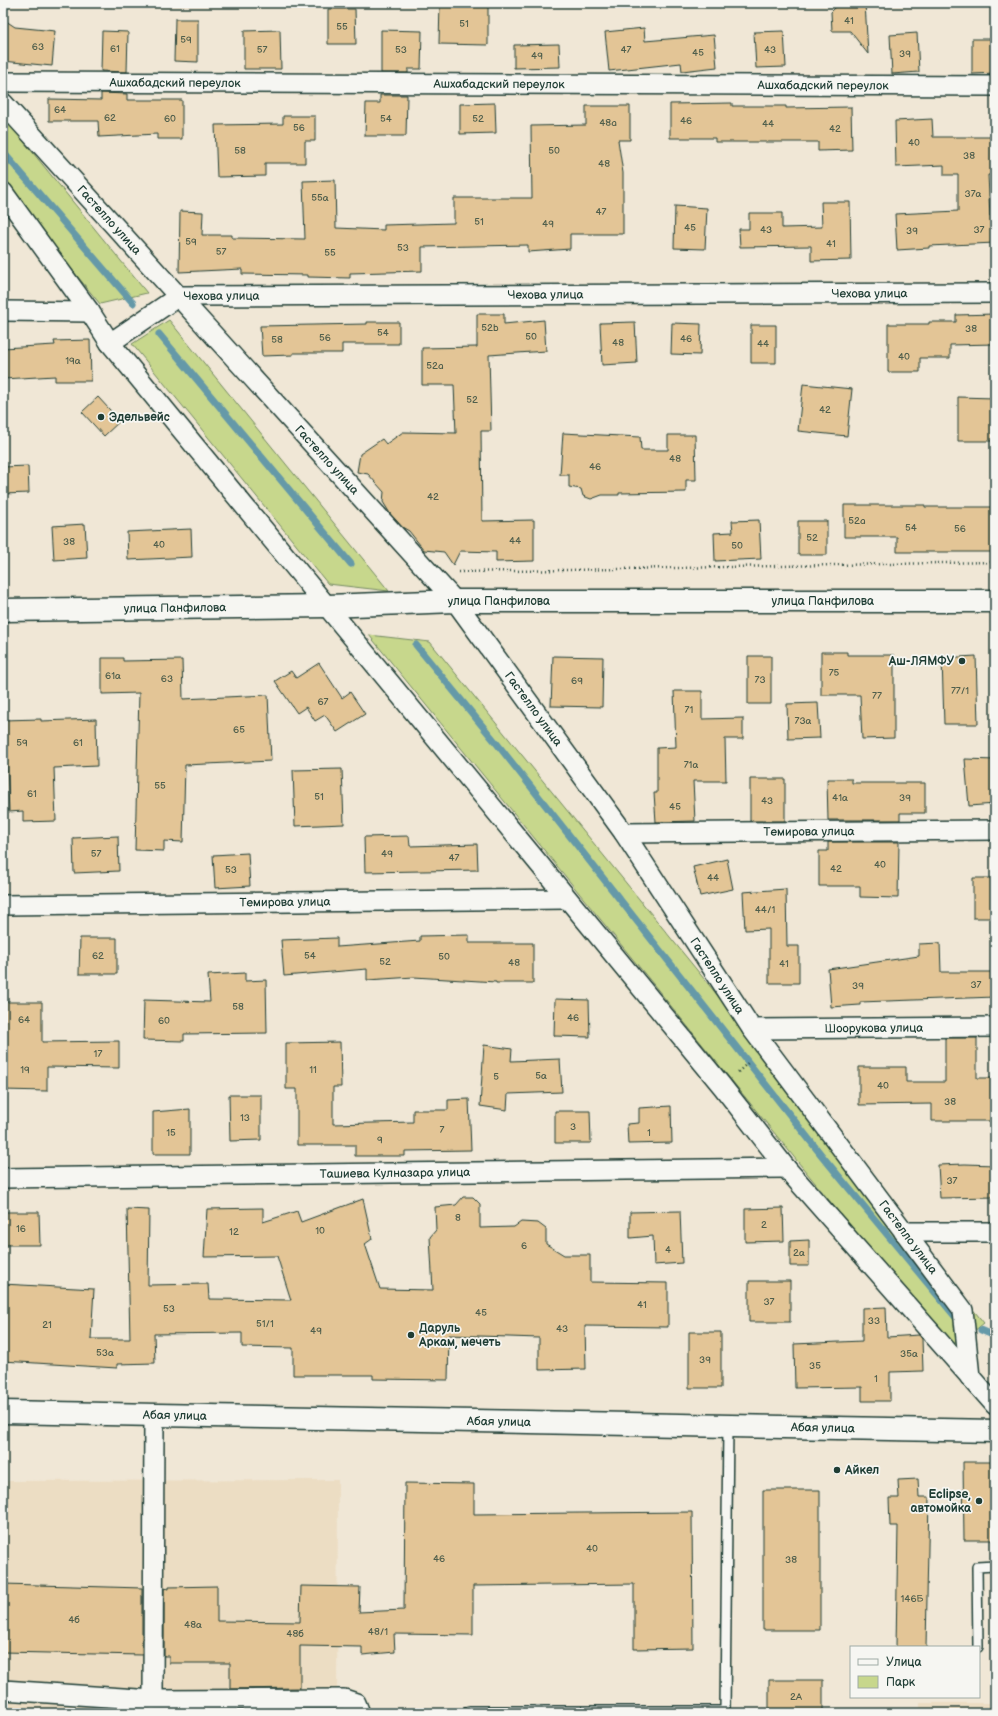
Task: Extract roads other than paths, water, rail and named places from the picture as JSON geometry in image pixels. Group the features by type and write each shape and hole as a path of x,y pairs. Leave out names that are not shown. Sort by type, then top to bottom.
{"street":[{"name":"Ашхабадский переулок","path":"3,82 995,86"},
{"name":"Гастелло улица","path":"3,103 454,601 624,833 752,1029 963,1310 970,1377"},
{"path":"3,192 90,312 110,343 722,1086 786,1168 995,1405"},
{"name":"Чехова улица","path":"110,343 179,296 995,293"},
{"path":"3,311 90,312"},
{"name":"улица Панфилова","path":"3,610 328,606 454,601 995,601"},
{"name":"Темирова улица","path":"624,833 995,830"},
{"name":"Темирова улица","path":"3,905 567,898"},
{"name":"Шоорукова улица","path":"752,1029 995,1026"},
{"name":"Ташиева Кулназара улица","path":"3,1178 786,1168"},
{"path":"904,1232 995,1232"},
{"name":"Абая улица","path":"3,1412 995,1431"},
{"path":"153,1700 154,1414"},
{"path":"3,1690 153,1700 344,1699 356,1703 360,1713"}],"lane":[{"path":"469,1711 725,1711 728,1426"},
{"path":"978,1646 977,1567 995,1566"}],"waterway":[{"path":"3,152 133,303"},
{"path":"159,334 351,564"},
{"path":"416,645 498,745 823,1157 958,1320"},
{"path":"981,1330 995,1336"}],"place":[{"name":"Эдельвейс","path":"101,417"},
{"name":"Аш-ЛЯМФУ","path":"962,661"},
{"name":"Даруль Аркам, мечеть","path":"411,1335"},
{"name":"Айкел","path":"837,1470"},
{"name":"Eclipse, автомойка","path":"979,1501"}]}
